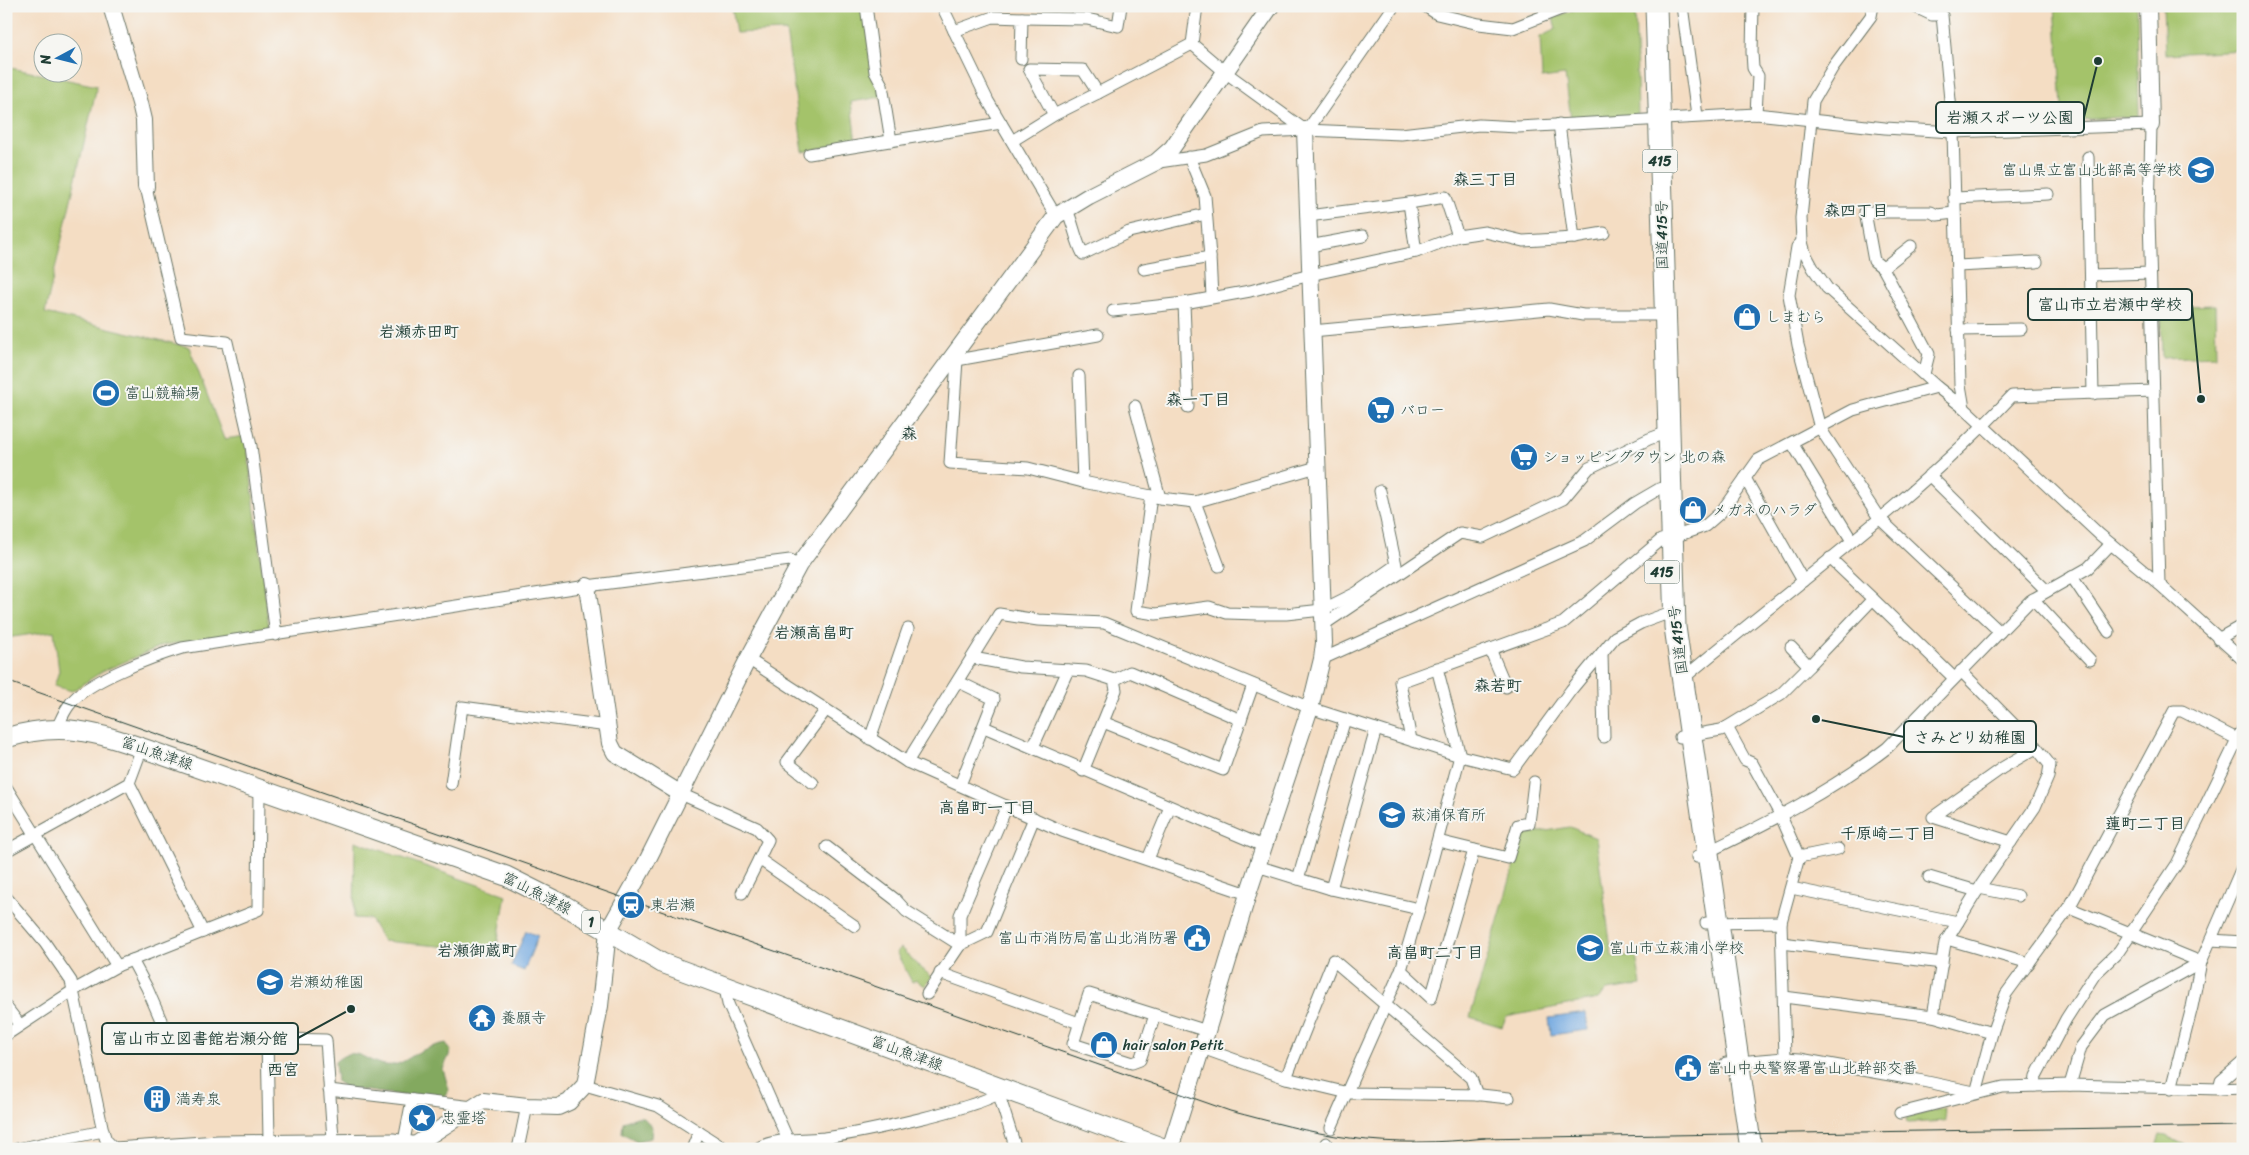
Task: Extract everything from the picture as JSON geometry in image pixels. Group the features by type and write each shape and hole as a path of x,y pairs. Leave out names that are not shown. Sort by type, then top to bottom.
{"highway":[{"name":"国道415号","path":"1644,6 1654,118"},
{"name":"国道415号","path":"1656,6 1654,118 1669,612 1732,1063 1751,1149"},
{"name":"国道415号","path":"1732,1063 1737,1149"}],"main road":[{"name":"富山魚津線","path":"6,738 57,728 88,731 258,788 518,880 662,964 1002,1092 1166,1149"}],"street":[{"path":"111,6 144,120 146,187 181,337 227,342 251,446 276,635"},
{"path":"866,6 875,72 882,86 891,141"},
{"path":"942,6 1012,141 1062,213 1072,220 1074,237 1083,254 1129,232 1206,214"},
{"path":"954,31 993,17 1087,19 1118,26 1121,6"},
{"path":"1192,44 1197,6"},
{"path":"6,896 45,943 71,981 103,1131 106,1140 115,1149 270,1140 393,1138 413,1144 483,1101 490,1100 527,1106 558,1107 569,1102 585,1085 600,1006 608,932 682,794 748,660 799,565 1062,213 1089,196 1156,162 1172,148 1271,6"},
{"path":"1170,1149 1208,1031 1263,846 1310,708 1322,660 1305,130 1394,6"},
{"path":"1426,6 1437,14 1479,24 1513,28 1546,11 1569,6"},
{"path":"1682,6 1696,116"},
{"path":"1753,6 1752,52 1754,68 1758,76 1756,114"},
{"path":"1872,6 1871,16 1833,67 1813,101 1801,218 1802,242 1812,268 1827,288 1937,387 1964,408 2111,544 2159,584 2243,660"},
{"path":"1913,6 1932,15 1942,16 1953,132 1960,385 1964,408"},
{"path":"2148,6 2151,125 2150,273 2159,584"},
{"path":"1021,58 1022,18"},
{"path":"1192,44 1225,72 1305,130"},
{"path":"1012,141 1054,115 1192,44"},
{"path":"1054,115 1029,69 1083,70 1098,93"},
{"path":"1156,162 1206,155 1263,132 1305,130 1401,134 1479,125 1518,127 1654,118 1756,114 1885,128 1953,132 2151,125"},
{"path":"809,154 1002,124"},
{"path":"1559,124 1574,238"},
{"path":"1189,157 1205,196 1212,297"},
{"path":"2088,157 2093,394"},
{"path":"1954,198 2048,194"},
{"path":"1308,216 1409,203 1446,196 1458,236"},
{"path":"1409,203 1416,252"},
{"path":"1924,374 1929,354 1883,268 1874,260 1865,212 1931,212 1937,215 1954,213"},
{"path":"1113,311 1184,303 1250,291 1310,275 1416,252 1458,236 1484,232 1523,240 1574,238 1604,233"},
{"path":"1309,246 1363,236"},
{"path":"1802,242 1798,247 1789,295 1798,345 1820,428 1879,518 2000,632"},
{"path":"1883,268 1911,246"},
{"path":"1144,269 1210,257"},
{"path":"1957,266 2037,262"},
{"path":"2090,275 2150,273"},
{"path":"1184,303 1188,407"},
{"path":"1312,331 1549,309 1583,315 1659,315"},
{"path":"1958,330 2021,329"},
{"path":"955,358 1098,335"},
{"path":"955,358 950,462 1028,468 1155,497 1195,502 1317,467"},
{"path":"1079,376 1083,482"},
{"path":"1411,740 1400,682 1562,623 1666,539 1705,526 1721,512 1758,460 1853,410 1937,387"},
{"path":"1678,683 1879,518 1983,427 2012,396 2154,391"},
{"path":"1135,406 1155,497 1136,611 1156,614 1209,607 1227,613 1286,614 1322,618 1460,533 1482,537 1563,499 1589,468 1663,434"},
{"path":"1792,443 1852,541"},
{"path":"1929,475 2047,591"},
{"path":"1745,478 1802,581"},
{"path":"1322,660 1584,541 1635,503 1664,487"},
{"path":"1322,618 1396,565 1380,491"},
{"path":"1195,502 1218,566"},
{"path":"1703,854 1780,814 1861,768 1887,748 2033,599 2088,568 2111,544"},
{"path":"1830,558 1873,599 1958,674 2036,748 2050,764 2048,777 2035,807 1947,939 1933,1016"},
{"path":"57,728 70,703 96,684 153,656 182,648 586,586 790,560 799,565"},
{"path":"2072,577 2109,632"},
{"path":"586,586 610,744 615,753 682,794 757,828 768,840 742,893"},
{"path":"1686,736 1721,730 1781,694 1873,599"},
{"path":"2033,599 2090,660"},
{"path":"908,762 959,682 999,614 1038,620 1104,623 1310,708 1460,756 1513,769 1572,690 1615,637 1669,612"},
{"path":"2218,639 2243,625"},
{"path":"870,739 908,629"},
{"path":"1791,647 1809,666"},
{"path":"1490,649 1506,687"},
{"path":"1602,653 1604,737"},
{"path":"973,658 1021,667 1086,670 1114,680 1130,672 1241,720"},
{"path":"748,660 825,711 908,762 1062,830 1248,894"},
{"path":"1331,1128 1401,970 1460,756 1437,668"},
{"path":"1033,747 1068,670"},
{"path":"1083,771 1116,690 1114,680"},
{"path":"959,682 994,699 960,785"},
{"path":"1103,722 1224,770 1253,685"},
{"path":"451,784 462,707 608,726"},
{"path":"814,783 787,762 825,711"},
{"path":"1976,1093 1992,1033 2006,994 2069,908 2174,711 2182,711 2240,733 2177,864 2120,951 2095,974 2062,1027 2036,1076 2034,1086"},
{"path":"1298,879 1345,720"},
{"path":"984,727 1033,747 1083,771 1263,846"},
{"path":"1727,727 1745,760 1752,763 1780,814 1799,857 1781,922 1785,1058"},
{"path":"1331,889 1376,729"},
{"path":"6,851 129,783 142,748"},
{"path":"2011,842 1933,817 2002,768 2036,748"},
{"path":"1438,841 1508,858 1518,825 1529,823 1534,782"},
{"path":"129,783 203,932"},
{"path":"6,787 117,966"},
{"path":"6,1036 74,990 117,966 258,910 258,788"},
{"path":"960,945 960,915 1007,806"},
{"path":"1148,859 1170,808"},
{"path":"927,994 960,945 987,932 1034,818"},
{"path":"827,847 896,900 906,912 960,945"},
{"path":"1799,857 1838,849"},
{"path":"1401,970 1431,998 1474,850"},
{"path":"759,859 855,926"},
{"path":"1257,866 1331,889 1419,909"},
{"path":"2171,1089 2201,962 2243,866"},
{"path":"1929,877 1978,890 2018,896"},
{"path":"1791,888 1958,922"},
{"path":"2069,908 2201,962"},
{"path":"1712,922 1781,922"},
{"path":"1947,939 2028,964"},
{"path":"2211,940 2243,942"},
{"path":"1782,943 1942,963"},
{"path":"132,960 147,988 170,1042 206,1037 326,1040 333,1139"},
{"path":"1286,1078 1333,960 1472,1078 1477,1095"},
{"path":"2070,1085 2081,1047 2105,1015 2201,962"},
{"path":"940,973 1079,1023"},
{"path":"725,987 728,1004 788,1140"},
{"path":"1155,1015 1140,1060 1132,1063 1073,1044 1089,994 1208,1031"},
{"path":"1784,997 1933,1016 1992,1033"},
{"path":"6,1007 20,1025"},
{"path":"267,1038 270,1140"},
{"path":"1202,1048 1286,1078 1348,1093 1477,1095 1509,1098"},
{"path":"1732,1063 1785,1058 1909,1078 1976,1093"},
{"path":"2219,1089 2221,1081 2243,1062"},
{"path":"585,1085 658,1106 725,1149"},
{"path":"1900,1113 2002,1087 2070,1085 2171,1089 2243,1088"},
{"path":"329,1090 472,1107"},
{"path":"757,1149 762,1145 788,1140 801,1141 847,1135 955,1109 1002,1092 1016,1149"},
{"path":"412,1100 413,1144"},
{"path":"518,1149 527,1106"},
{"path":"17,1149 39,1146 103,1131"},
{"path":"692,1149 699,1132"}],"green space":[{"path":"732,6 864,6 881,97 851,102 856,143 803,152 786,31 736,33"},
{"path":"1583,6 1635,6 1638,114 1633,116 1571,119 1565,75 1542,78 1540,37 1556,29 1553,18"},
{"path":"2055,6 2137,6 2139,116 2063,121"},
{"path":"2163,6 2243,6 2243,50 2165,54"},
{"name":"富山競輪場","path":"6,67 32,72 32,82 78,82 97,86 45,313 189,347 224,439 246,436 269,629 164,645 103,671 72,691 54,686 59,671 54,631 6,638"},
{"path":"2215,305 2216,356 2162,358 2161,307"},
{"path":"1570,827 1596,838 1612,957 1636,955 1641,985 1607,990 1598,999 1506,1017 1502,1027 1470,1017 1523,835"},
{"path":"355,841 506,895 496,951 383,941 370,919 354,918"},
{"path":"901,948 932,977 925,986 916,980 912,982 896,952"},
{"path":"446,1043 451,1051 443,1069 449,1090 445,1096 437,1100 346,1088 337,1082 335,1062 349,1054 360,1055 385,1065 394,1065 424,1050"},
{"path":"1944,1108 1946,1121 1907,1123 1906,1118"},
{"path":"643,1117 652,1127 651,1138 637,1141 622,1133 623,1122"},
{"path":"2160,1135 2185,1145 2183,1149 2155,1149"}],"water":[{"path":"526,931 538,936 524,971 511,966"},
{"path":"1586,1013 1588,1030 1551,1035 1549,1018"}],"tram line":[{"path":"6,681 1230,1111 1305,1130 1367,1140 1418,1142 1485,1138"},
{"path":"1478,1138 2243,1126"}],"place":[{"name":"岩瀬スポーツ公園","path":"2098,61"},
{"name":"富山県立富山北部高等学校","path":"2201,170"},
{"name":"しまむら","path":"1747,317"},
{"name":"富山競輪場","path":"106,393"},
{"name":"富山市立岩瀬中学校","path":"2201,399"},
{"name":"バロー","path":"1381,410"},
{"name":"ショッピングタウン 北の森","path":"1524,457"},
{"name":"メガネのハラダ","path":"1693,510"},
{"name":"さみどり幼稚園","path":"1816,719"},
{"name":"萩浦保育所","path":"1392,815"},
{"name":"東岩瀬","path":"631,905"},
{"name":"富山市消防局富山北消防署","path":"1197,938"},
{"name":"富山市立萩浦小学校","path":"1590,948"},
{"name":"岩瀬幼稚園","path":"270,982"},
{"name":"富山市立図書館岩瀬分館","path":"351,1009"},
{"name":"養願寺","path":"482,1018"},
{"name":"hair salon Petit","path":"1104,1045"},
{"name":"富山中央警察署富山北幹部交番","path":"1688,1068"},
{"name":"満寿泉","path":"157,1099"},
{"name":"忠霊塔","path":"422,1118"}],"district":[{"name":"森三丁目","path":"1485,179"},
{"name":"森四丁目","path":"1856,210"},
{"name":"岩瀬赤田町","path":"419,331"},
{"name":"森一丁目","path":"1198,399"},
{"name":"森","path":"909,433"},
{"name":"岩瀬高畠町","path":"814,632"},
{"name":"森若町","path":"1498,685"},
{"name":"高畠町一丁目","path":"987,807"},
{"name":"蓮町二丁目","path":"2145,823"},
{"name":"千原崎二丁目","path":"1888,833"},
{"name":"岩瀬御蔵町","path":"477,950"},
{"name":"高畠町二丁目","path":"1435,952"},
{"name":"西宮","path":"283,1069"}]}
